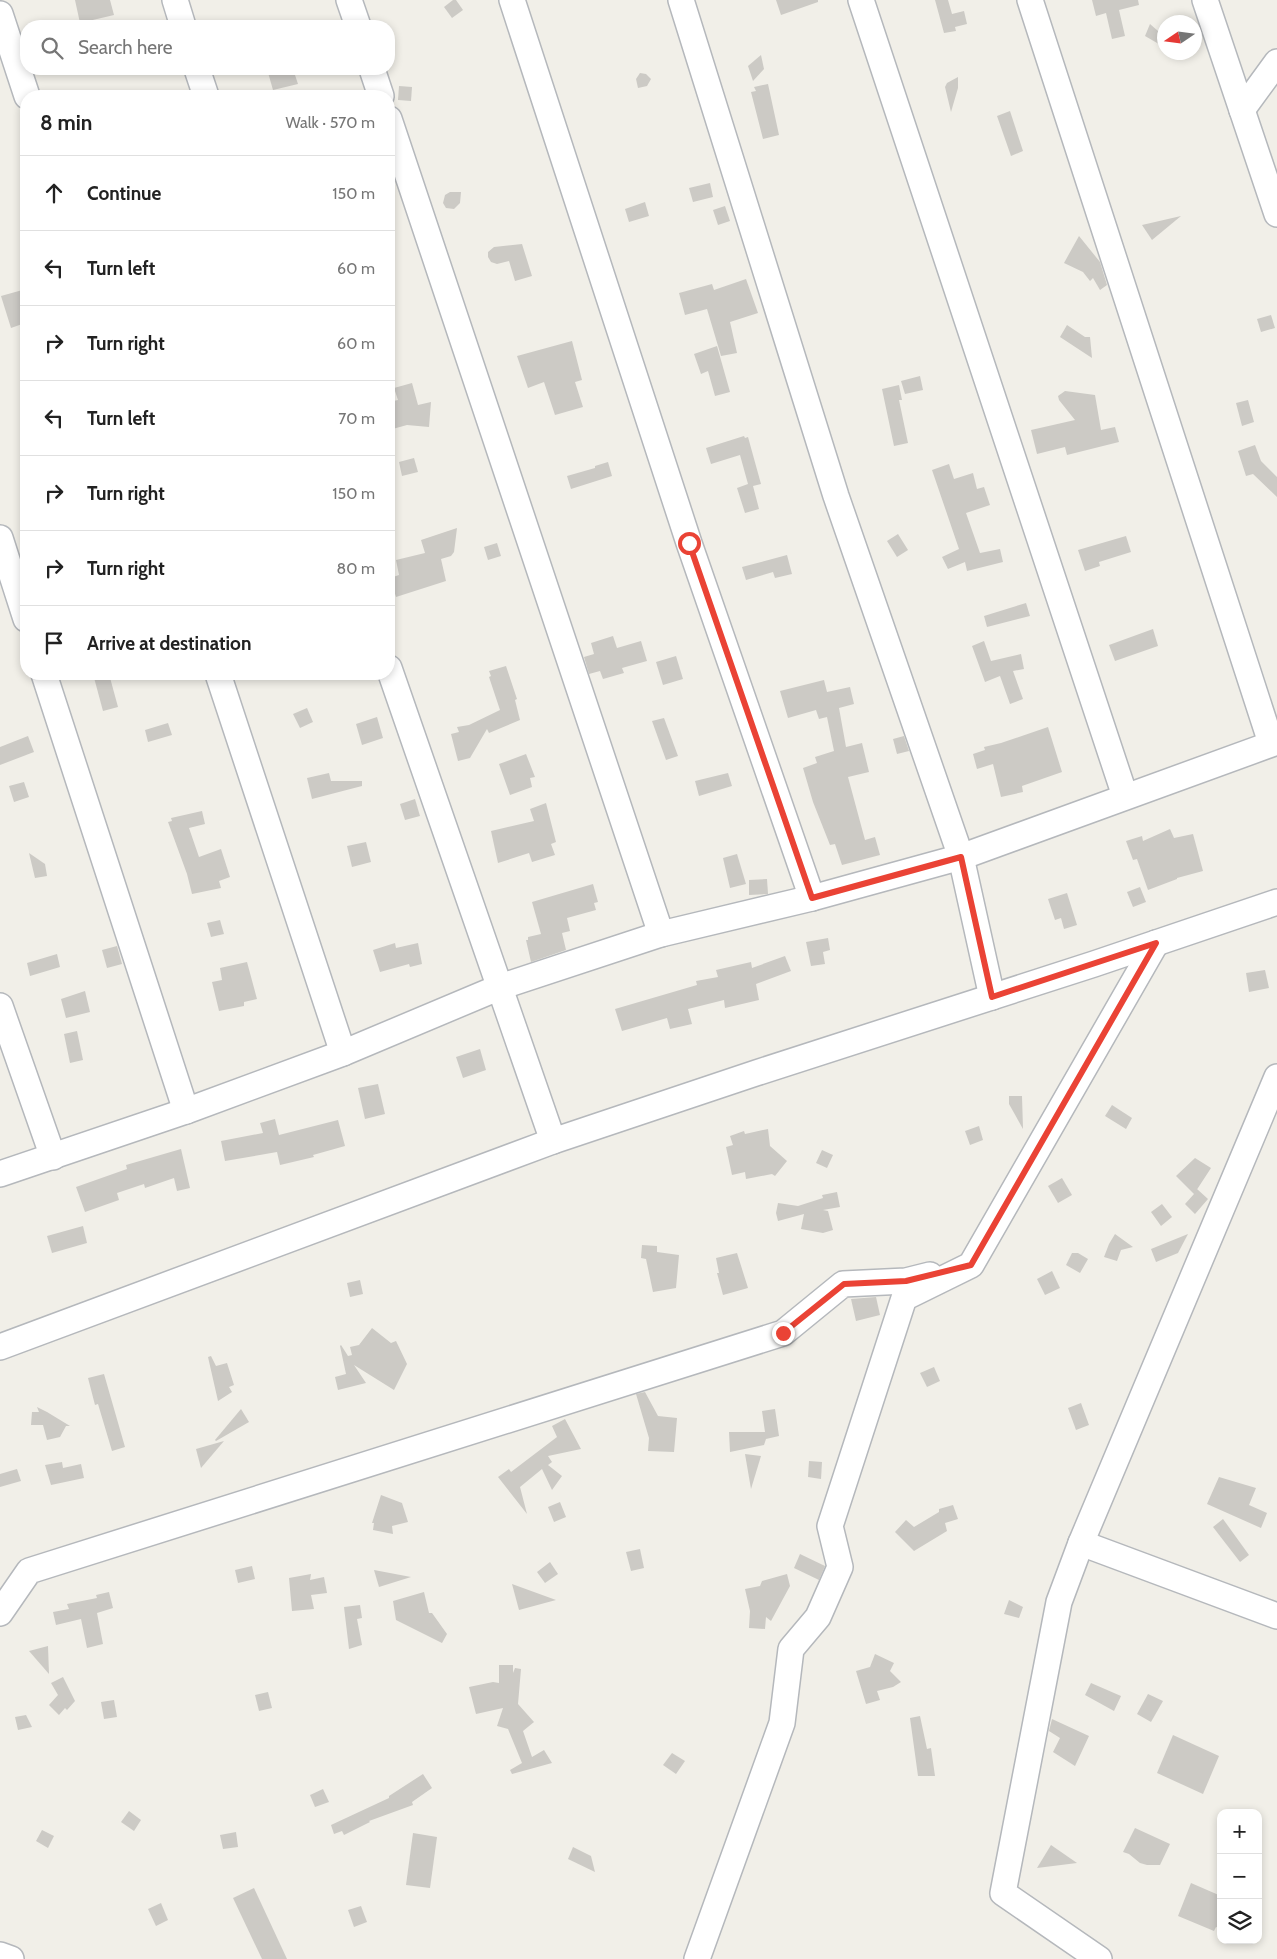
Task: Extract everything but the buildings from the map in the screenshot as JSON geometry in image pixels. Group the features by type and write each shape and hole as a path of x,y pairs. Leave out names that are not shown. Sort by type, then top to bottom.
{"street":[{"path":"175,0 181,20"},
{"path":"349,0 356,20"},
{"path":"512,0 689,543 812,898"},
{"path":"681,0 836,496 961,857 992,997"},
{"path":"861,0 1125,796"},
{"path":"0,1174 186,1111 343,1053 500,987 662,934 812,898 961,857 1274,742 1030,0"},
{"path":"1205,0 1277,214"},
{"path":"0,14 20,75"},
{"path":"1242,110 1277,62"},
{"path":"20,75 25,90"},
{"path":"199,75 204,90"},
{"path":"374,75 379,90"},
{"path":"395,136 662,934"},
{"path":"0,538 20,600"},
{"path":"46,680 186,1111"},
{"path":"220,680 343,1053"},
{"path":"393,680 553,1141"},
{"path":"0,1347 553,1141 1277,902"},
{"path":"696,1959 782,1724 791,1649 818,1617 840,1567 830,1526 904,1298 971,1265 1156,943"},
{"path":"0,1006 53,1157"},
{"path":"1099,1959 1004,1893 1059,1602 1081,1543 1277,1078"},
{"path":"0,1613 29,1571 783,1333 844,1284 906,1281 971,1265"},
{"path":"1081,1543 1277,1616"},
{"path":"0,1955 11,1959"}],"route":[{"path":"689,543 812,898 961,857 992,997 1156,943 971,1265 906,1281 844,1284 783,1333"}]}
